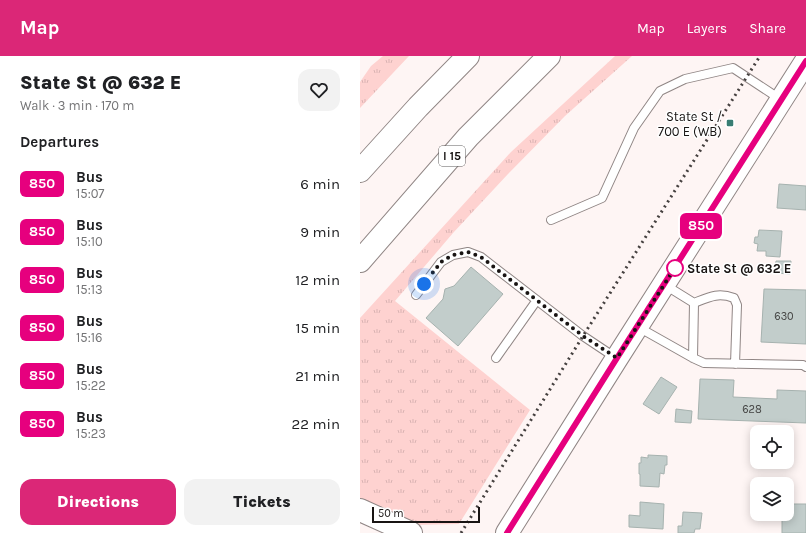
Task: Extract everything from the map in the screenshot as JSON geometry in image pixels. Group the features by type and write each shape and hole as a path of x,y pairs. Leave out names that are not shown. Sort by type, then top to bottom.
{"main road":[{"path":"360,171 418,107 468,56"},
{"name":"I 15","path":"360,261 468,137 549,56"},
{"path":"507,533 806,61"},
{"path":"360,510 403,529"}],"lane":[{"path":"551,220 602,198 634,128 660,91 685,79 733,68 781,100"},
{"path":"416,295 441,262 453,255 468,252 481,257 583,336 617,358"},
{"path":"664,284 694,303"},
{"path":"694,303 714,295 726,295 734,298 737,305 735,364"},
{"path":"496,358 537,300"},
{"path":"693,358 694,303"},
{"path":"637,327 704,363 803,365 806,367"}],"green space":[{"path":"383,56 409,56 360,108 360,82 371,66"},
{"path":"615,56 632,56 565,116 508,174 453,233 395,301 530,410 459,524 412,525 360,500 360,318 511,152"}],"building":[{"path":"779,184 806,186 806,210 777,208"},
{"path":"759,230 782,231 780,257 766,256 766,251 757,251 758,244 754,243 755,237 758,237"},
{"path":"776,261 791,261 790,274 775,273"},
{"path":"471,267 503,294 458,346 426,318 443,299 445,289 454,286"},
{"path":"764,289 806,290 806,344 761,342"},
{"path":"661,377 677,387 659,414 643,404"},
{"path":"700,379 734,380 733,397 777,399 777,390 806,391 806,423 698,419"},
{"path":"676,409 692,411 691,423 675,422"},
{"path":"648,455 667,456 667,465 665,465 664,474 660,473 659,487 640,486 639,463 641,463 641,457 648,458"},
{"path":"640,502 664,504 663,529 629,527 629,515 640,516"},
{"path":"794,504 806,504 806,533 782,533 782,521 794,521"},
{"path":"683,512 702,513 700,529 695,529 694,533 678,533 678,526 682,526"}],"railway":[{"path":"461,533 583,336 760,56"}],"bus line":[{"name":"850","path":"507,533 806,61"}],"place":[{"name":"State St / 700 E (WB)","path":"730,123"},
{"name":"State St @ 632 E","path":"675,268"}],"route":[{"path":"424,284 441,262 453,255 468,252 481,257 583,336 617,358 678,263 675,268"}]}
